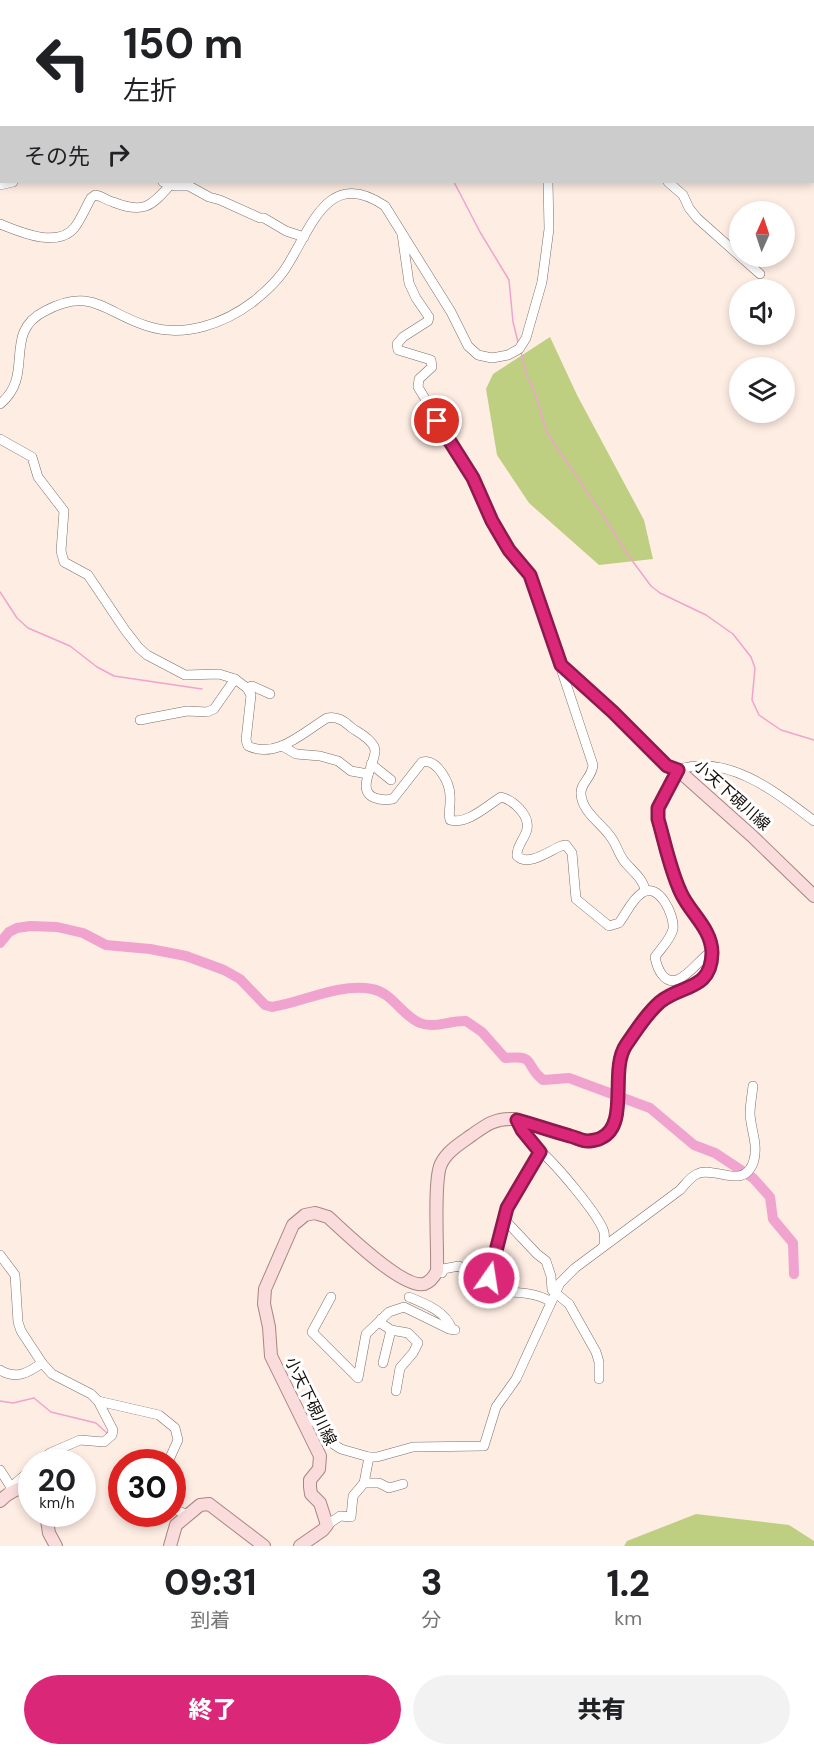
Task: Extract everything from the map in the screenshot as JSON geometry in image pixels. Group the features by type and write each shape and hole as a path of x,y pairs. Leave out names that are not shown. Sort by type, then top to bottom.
{"main road":[{"name":"小天下硯川線","path":"327,1525 320,1503 311,1494 310,1487 310,1479 319,1469 321,1456 271,1356 269,1327 264,1304 265,1289 293,1225 305,1215 315,1213 328,1217 390,1270 416,1284 423,1284 432,1279 437,1271 438,1181 441,1165 450,1151 490,1121 503,1118 588,1141 601,1138 611,1130 617,1117 617,1094 623,1049 658,1004 698,984 707,976 710,967 712,951 702,925 681,894 658,819 658,808 679,770 814,896"},
{"path":"188,1515 200,1505 210,1504 264,1546"},
{"path":"300,1546 327,1525"},
{"path":"48,1527 56,1546"},
{"path":"170,1546 175,1527"}],"street":[{"path":"0,224 24,234 56,238 75,228 91,198 95,195 140,209 148,207 165,183"},
{"path":"172,183 189,186 209,197 264,218 286,231 304,237"},
{"path":"542,183 544,207 549,209"},
{"path":"0,404 10,395 17,383 22,335 35,317 44,311 74,301 85,300 145,326 180,331 228,317 257,299 283,272 327,202 337,196 350,193 372,197 385,206 451,312 468,346 478,355 492,358 508,355 519,349 526,338 542,282 549,237 548,183"},
{"path":"669,183 683,195 697,218 760,274"},
{"path":"401,230 409,283 429,317 428,321 403,336 397,344 398,350 427,358 432,362 432,367 419,378 418,387 473,478 503,541 530,575 593,765 590,777 580,791 581,798 593,818 610,835 622,859 644,885 645,891"},
{"path":"0,438 32,457 38,477 64,511 61,551 64,562 88,575 139,648 169,668 185,675 219,674 235,679 248,688 251,695 247,729 248,746 257,750 270,751 327,718 341,719 372,743 375,750 365,784 372,797 386,801 393,799 400,793 422,762 434,764 447,782 451,794 450,820 455,822 468,818 501,797 511,801 523,813 527,824 527,831 517,850 517,856 521,860 527,861 566,845 572,853 576,899 609,926 619,923 639,894 645,891 655,892 669,907 673,916 673,930 656,957 661,975 666,979 674,981 680,979 702,957 712,951"},
{"path":"561,665 613,712 667,766 679,770 696,765 717,767 736,773 761,784 814,821"},
{"path":"140,720 187,711 207,712 214,709 235,679"},
{"path":"248,688 252,686 270,694"},
{"path":"282,746 296,754 338,761 351,771 368,774"},
{"path":"371,764 391,780"},
{"path":"303,1422 309,1419 315,1422 326,1438 335,1445 369,1457 413,1447 484,1446 496,1407 516,1379 560,1283 575,1268 680,1190 694,1174 709,1172 731,1177 746,1173 753,1162 754,1152 754,1132 750,1116 753,1086"},
{"path":"517,1120 522,1130 540,1152 562,1173 598,1220 603,1232 604,1246"},
{"path":"540,1152 514,1194 504,1219 489,1276 494,1291 547,1299 554,1298 569,1304 596,1352 600,1362 599,1379"},
{"path":"504,1219 546,1261 551,1275 554,1298"},
{"path":"0,1255 15,1275 18,1322 21,1331 52,1374 91,1394 98,1401 113,1430 109,1440 96,1443 80,1440 61,1449"},
{"path":"442,1273 443,1269 459,1266 474,1276 489,1276"},
{"path":"331,1297 312,1332 358,1378 366,1334 389,1312 404,1307 453,1330 448,1320 437,1310 409,1296"},
{"path":"381,1319 382,1324 392,1330 408,1333 418,1343 400,1368 396,1391"},
{"path":"383,1363 392,1330"},
{"path":"0,1370 11,1375 18,1375 28,1373 42,1363"},
{"path":"98,1401 159,1414 175,1428 178,1440 174,1449"},
{"path":"327,1525 340,1516 351,1517 353,1496 364,1483 369,1457"},
{"path":"0,1470 6,1494 18,1482"},
{"path":"364,1483 379,1483 389,1488 403,1484"}],"green space":[{"path":"550,337 577,395 644,520 653,559 599,565 529,503 497,455 486,389 493,374"},
{"path":"696,1514 789,1525 814,1541 814,1546 624,1546 627,1541"}],"waterway":[{"path":"455,183 509,280 513,322 518,342"},
{"path":"521,352 526,374 534,390 547,433 651,586 660,593 706,615 733,634 751,657 755,668 752,700 759,715 781,730 814,740"},
{"path":"0,592 17,618 28,628 70,646 97,667 114,676 202,689"},
{"path":"0,943 9,932 17,928 57,927 83,933 106,945 150,949 186,956 224,970 240,979 265,1005 272,1007 334,991 359,988 379,991 407,1015 426,1025 466,1021 482,1032 505,1058 526,1059 543,1080 569,1078 650,1108 694,1145 715,1153 753,1178 770,1197 773,1219 793,1243 794,1274"},
{"path":"0,1401 13,1403 34,1398 51,1412 96,1423 107,1433"}],"route":[{"path":"437,421 473,478 492,521 509,550 530,575 561,665 613,712 667,766 678,770 658,808 658,819 681,894 702,925 712,951 707,976 698,984 658,1004 623,1049 616,1090 617,1117 611,1130 601,1138 588,1141 517,1120 540,1152 507,1208 489,1278"}]}
